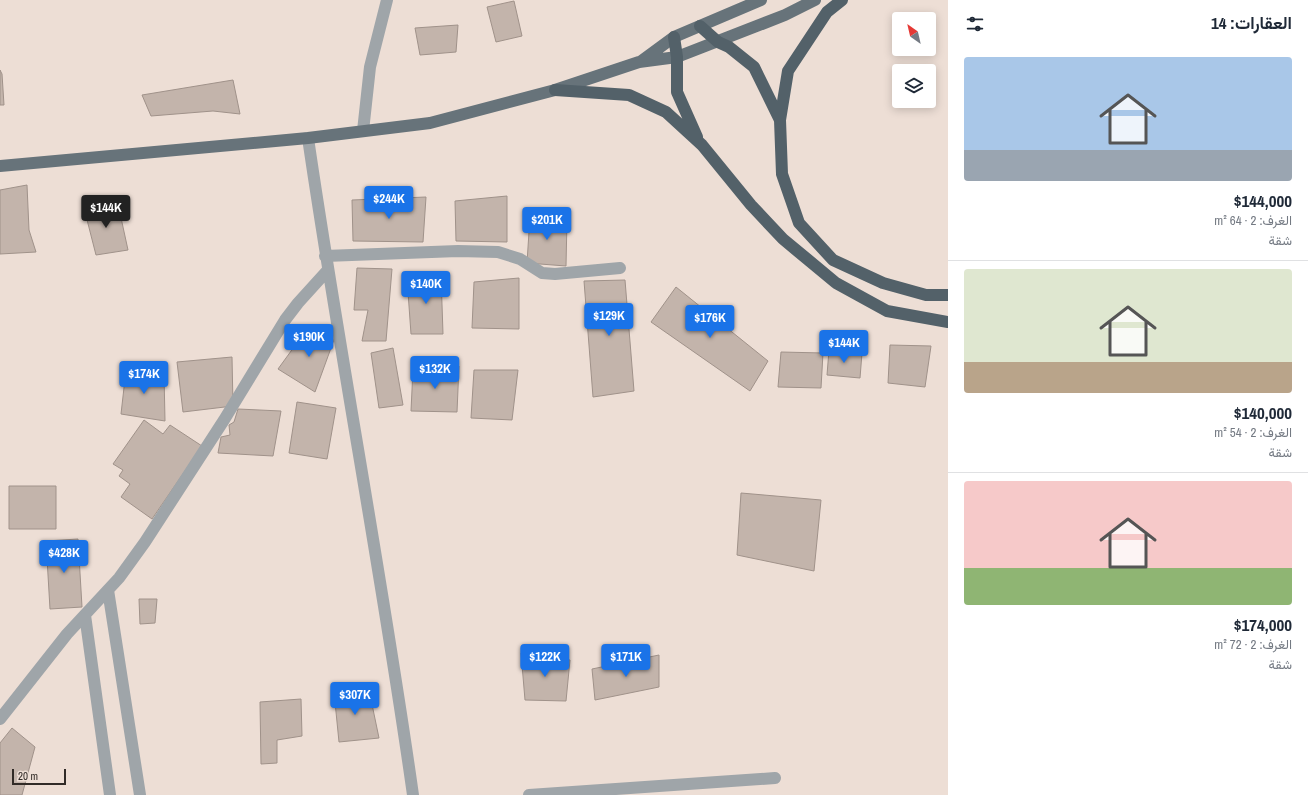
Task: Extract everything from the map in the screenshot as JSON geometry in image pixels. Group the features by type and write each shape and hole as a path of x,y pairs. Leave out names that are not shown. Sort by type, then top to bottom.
{"highway":[{"path":"842,0 827,12 788,72 780,120 782,174 799,223 834,260 883,283 926,295 948,295"},
{"path":"700,26 718,42 729,47 754,67 780,120"},
{"path":"674,37 677,57 677,92 702,145"},
{"path":"555,90 629,95 666,112 702,145 751,205 783,239 836,283 887,311 948,322"}],"main road":[{"path":"639,62 674,37 761,0"},
{"path":"0,166 308,138 430,123 555,90 639,62 677,57 785,15 815,0"}],"street":[{"path":"363,131 370,67 387,0"},
{"path":"308,138 325,256 382,596 413,795"},
{"path":"325,256 458,251 498,252 520,259 542,273 555,274 620,268"},
{"path":"0,719 57,645 119,578 162,516 285,320 298,303 328,271"},
{"path":"108,590 140,795"},
{"path":"85,615 110,795"},
{"path":"529,795 776,778"}],"building":[{"path":"514,1 522,36 496,42 487,7"},
{"path":"458,25 456,52 420,55 415,28"},
{"path":"0,70 2,74 4,105 0,105"},
{"path":"233,80 240,114 213,111 151,116 142,95"},
{"path":"27,185 29,230 36,252 0,254 0,190"},
{"path":"507,196 507,242 456,241 455,201"},
{"path":"426,197 423,242 353,241 352,200"},
{"path":"118,204 128,250 96,255 84,208"},
{"path":"530,216 567,220 566,266 527,263"},
{"path":"357,268 392,269 386,341 362,341 368,310 354,310"},
{"path":"441,275 443,334 411,334 407,278"},
{"path":"519,278 519,329 472,328 474,282"},
{"path":"625,280 634,391 593,397 584,281"},
{"path":"676,287 768,361 750,391 651,322"},
{"path":"324,325 335,337 315,392 278,369 302,336 310,337"},
{"path":"890,345 931,346 925,387 888,383"},
{"path":"393,348 403,405 379,408 371,353"},
{"path":"829,350 862,353 860,378 827,375"},
{"path":"781,352 823,353 821,388 778,387"},
{"path":"232,357 233,406 183,412 177,362"},
{"path":"459,366 457,412 411,411 413,369"},
{"path":"126,370 164,374 165,421 121,414"},
{"path":"474,370 518,370 512,420 471,418"},
{"path":"297,402 336,408 327,459 289,453"},
{"path":"238,409 281,411 273,456 218,453 221,437 230,435 229,425 234,422"},
{"path":"144,420 163,434 170,425 202,446 152,519 121,497 130,484 119,476 123,470 113,464"},
{"path":"9,486 56,486 56,529 9,529"},
{"path":"741,493 821,500 814,571 737,555"},
{"path":"78,539 82,607 50,609 46,541"},
{"path":"139,599 157,599 155,623 140,624"},
{"path":"521,653 570,660 566,701 525,700"},
{"path":"659,655 659,687 595,700 592,669"},
{"path":"369,690 379,738 339,742 334,692"},
{"path":"301,699 302,736 277,740 277,763 261,764 260,702"},
{"path":"12,728 35,747 22,795 0,795 0,743"}]}
